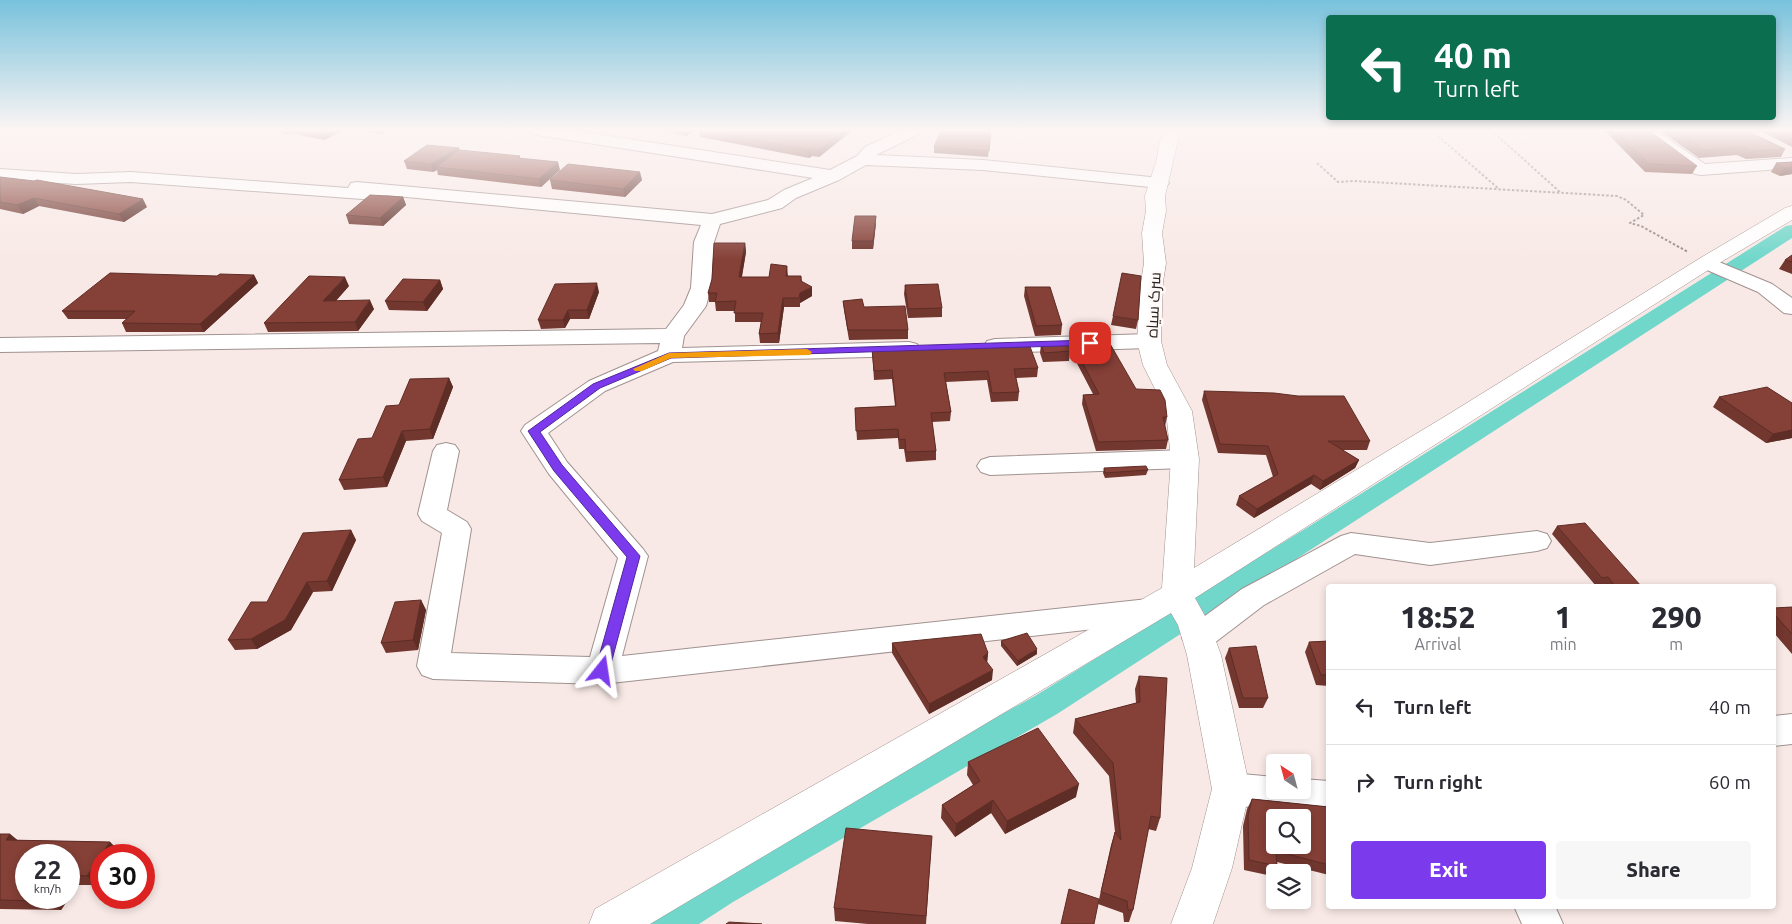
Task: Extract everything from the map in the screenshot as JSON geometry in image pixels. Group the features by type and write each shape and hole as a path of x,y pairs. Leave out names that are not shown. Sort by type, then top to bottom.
{"street":[{"path":"814,173 833,176"},
{"path":"358,187 712,220 775,204 790,194 838,173"},
{"path":"1063,173 1160,183"},
{"name":"سرک سیاه","path":"1162,173 1155,196 1156,211 1152,233 1155,263 1152,282 1149,341 1155,365 1179,411 1185,459 1180,615"},
{"path":"0,174 76,179 132,177 410,198"},
{"path":"610,924 1180,615 1716,265 1792,212"},
{"path":"602,671 633,556 558,468 534,431 597,386 671,346 696,306 701,288 704,242 712,220"},
{"path":"1716,265 1765,288 1792,308"},
{"path":"970,347 1149,341"},
{"path":"0,345 930,348"},
{"path":"446,451 432,514 456,529 433,666 602,671 1180,615 1253,596 1351,543 1430,554 1537,542"},
{"path":"990,466 1185,459"},
{"path":"1180,615 1204,654 1231,789 1212,868 1192,924"},
{"path":"1776,731 1792,729"},
{"path":"1231,789 1326,798"},
{"path":"1536,909 1543,924"}],"path":[{"path":"1328,173 1338,182 1354,181 1617,196 1626,200 1644,215 1630,223 1641,226 1674,246 1716,265"},
{"path":"1481,173 1499,189"},
{"path":"1539,173 1562,194"}],"building":[{"path":"489,173 546,173 539,179"},
{"path":"558,173 639,173 623,189 550,180"},
{"path":"0,177 37,180 143,199 119,214 34,198 17,205 0,202"},
{"path":"370,195 403,197 380,218 346,215"},
{"path":"855,216 876,216 873,241 852,241"},
{"path":"714,243 745,243 739,277 769,277 771,264 787,266 786,276 801,276 801,281 812,287 800,293 799,298 783,298 778,333 759,334 763,313 734,313 736,301 715,302 717,293 708,293 712,279"},
{"path":"1792,255 1792,262 1785,260"},
{"path":"110,273 217,276 220,274 254,275 200,324 122,323 135,311 62,311"},
{"path":"1122,273 1141,276 1138,320 1113,316"},
{"path":"309,276 345,277 323,301 370,300 355,322 264,323"},
{"path":"403,279 440,280 423,302 385,301"},
{"path":"597,283 587,310 568,310 563,320 538,320 555,284"},
{"path":"938,284 942,308 908,309 905,285"},
{"path":"1025,287 1050,287 1062,325 1036,326"},
{"path":"862,299 864,307 905,306 908,330 848,330 843,301"},
{"path":"1109,342 1136,389 1160,390 1165,400 1167,417 1163,417 1168,440 1098,442 1083,395 1099,394 1072,343"},
{"path":"1068,343 1070,351 1044,353 1041,344"},
{"path":"1029,344 1038,368 1014,369 1019,392 992,393 988,371 944,373 951,412 931,413 936,451 906,452 905,439 899,440 898,429 856,431 855,408 896,406 892,370 874,371 872,349"},
{"path":"449,378 430,429 402,431 383,477 339,480 358,439 372,438 386,406 399,405 410,379"},
{"path":"1767,387 1792,403 1792,430 1773,434 1719,397"},
{"path":"1204,391 1274,393 1298,396 1344,396 1370,441 1328,441 1359,460 1323,481 1314,475 1257,509 1239,496 1278,474 1268,446 1220,444"},
{"path":"1146,466 1148,470 1105,473 1104,468"},
{"path":"1585,523 1639,584 1613,584 1608,577 1602,578 1557,526"},
{"path":"351,530 327,581 307,582 285,620 251,639 228,640 251,602 267,602 303,533"},
{"path":"421,600 413,640 381,643 395,602"},
{"path":"1792,607 1792,634 1776,616 1776,608"},
{"path":"1027,633 1037,649 1018,661 1001,641"},
{"path":"981,634 988,653 983,657 993,670 929,704 892,643"},
{"path":"1326,641 1326,675 1321,675 1309,642"},
{"path":"1256,646 1268,698 1243,698 1229,648"},
{"path":"1139,676 1167,678 1160,818 1151,816 1133,910 1128,910 1127,901 1101,892 1115,832 1121,840 1113,763 1075,719 1140,702"},
{"path":"1038,728 1079,784 1007,821 993,800 956,824 942,805 980,781 968,762"},
{"path":"1252,799 1326,807 1326,864 1287,854 1311,854 1311,809 1266,809 1266,854 1276,854 1277,864 1249,860 1248,816"},
{"path":"846,828 932,836 926,916 834,908"},
{"path":"0,834 10,834 6,840 110,842 109,844 90,844 90,872 87,876 80,876 80,844 15,844 15,900 0,900"},
{"path":"1069,889 1099,899 1094,924 1061,924"},
{"path":"729,922 762,924 726,924"}],"waterway":[{"path":"665,924 720,889 1046,705 1323,531 1792,230"}],"slow traffic":[{"path":"638,369 669,356 807,352"}],"route":[{"path":"602,671 633,556 558,468 534,431 597,386 669,356 1090,343"}]}
